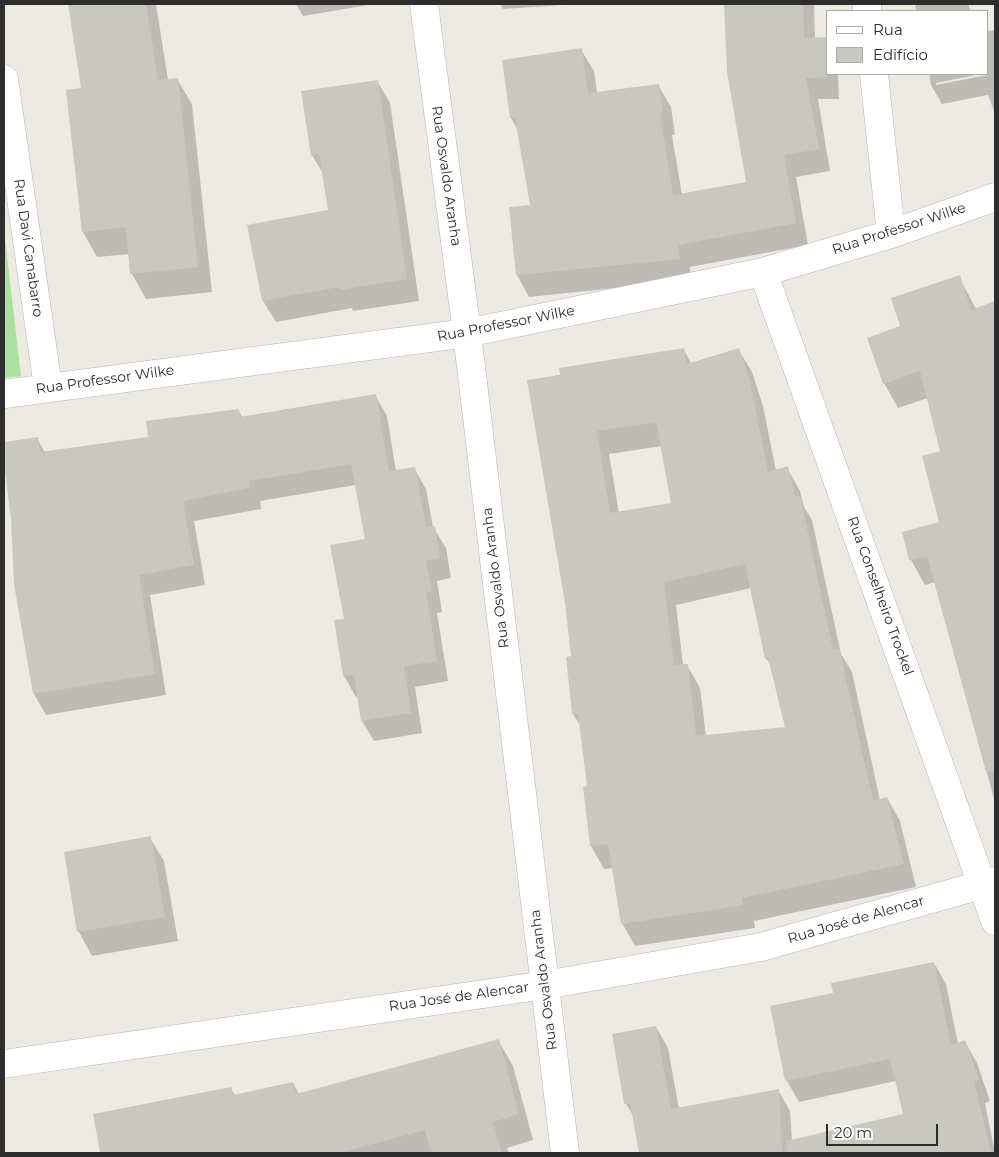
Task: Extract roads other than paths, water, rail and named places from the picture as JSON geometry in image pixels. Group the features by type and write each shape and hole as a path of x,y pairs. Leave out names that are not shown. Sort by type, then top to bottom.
{"street":[{"name":"Rua Osvaldo Aranha","path":"424,4 467,333 565,1153"},
{"path":"874,75 891,234"},
{"name":"Rua Davi Canabarro","path":"4,79 48,387"},
{"name":"Rua Professor Wilke","path":"4,394 467,333 763,272 891,234 995,197"},
{"name":"Rua Conselheiro Trockel","path":"763,272 990,883 995,921"},
{"name":"Rua José de Alencar","path":"4,1064 545,985 761,947 990,883"}]}
